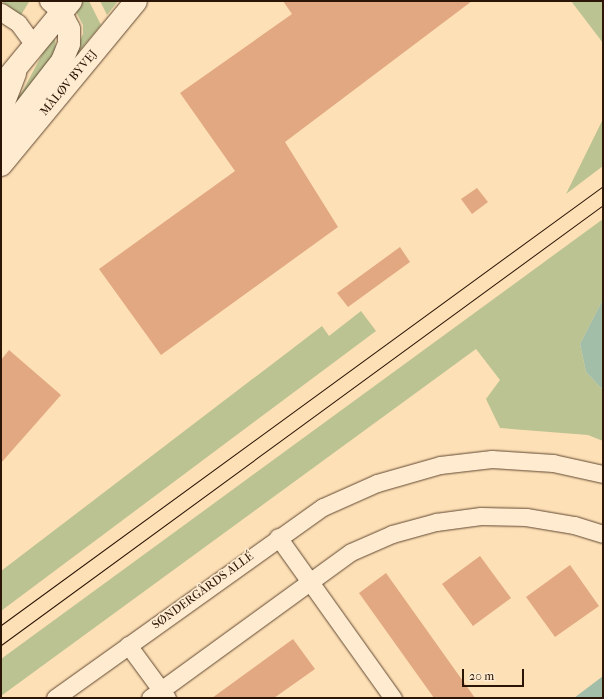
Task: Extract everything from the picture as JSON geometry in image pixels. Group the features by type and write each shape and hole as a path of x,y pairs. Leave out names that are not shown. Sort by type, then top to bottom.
{"main road":[{"name":"MÅLØV BYVEJ","path":"1,165 136,1"},
{"path":"1,86 34,44 60,5"},
{"path":"1,160 7,132 62,60 69,44 69,29 60,5"},
{"path":"1,110 17,66"}],"street":[{"path":"1,12 18,23 34,44"},
{"name":"SØNDERGÅRDS ALLÉ","path":"55,698 278,537 323,507 377,482 440,465 492,459 553,463 603,474"},
{"path":"128,645 159,695 351,552 392,534 436,522 480,516 526,517 574,525 603,534"},
{"path":"278,537 393,698"}],"shaded area":[{"path":"1,1 27,1 29,2 21,15"},
{"path":"83,1 89,1 101,25 71,61 83,34 83,25 75,10"},
{"path":"100,1 118,1 107,15"},
{"path":"571,1 603,1 603,43"},
{"path":"55,38 56,54 1,129 1,120 22,92 44,51"},
{"path":"603,119 603,166 566,194"},
{"path":"603,219 603,299 580,344 586,372 603,390 603,441 588,435 500,428 486,399 500,380 476,349 1,696 1,659"},
{"path":"603,299 603,390 586,372 580,344"},
{"path":"361,311 376,331 1,611 1,571 322,326 329,336"},
{"path":"603,676 603,698 574,698"}],"building":[{"path":"283,1 472,1 285,142 338,227 161,355 99,269 235,171 180,93 292,14"},
{"path":"477,188 488,202 472,214 461,199"},
{"path":"400,247 410,262 348,307 337,293"},
{"path":"9,350 61,395 1,463 1,360"},
{"path":"480,556 511,598 473,626 442,584"},
{"path":"570,565 599,606 555,637 526,597"},
{"path":"386,573 475,698 434,698 359,593"},
{"path":"293,639 315,669 274,698 212,698"}],"tram line":[{"path":"1,625 603,186"},
{"path":"1,645 603,205"}]}
